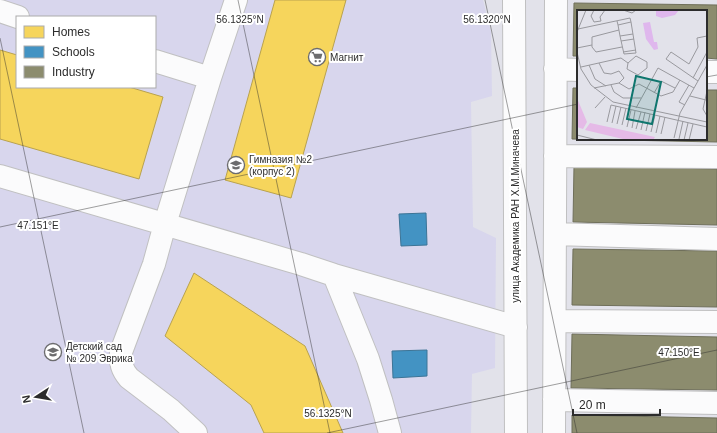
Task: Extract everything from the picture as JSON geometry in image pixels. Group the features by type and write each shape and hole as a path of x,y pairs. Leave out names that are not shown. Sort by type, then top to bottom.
{"street":[{"path":"196,433 171,410 129,378 124,372 120,359 154,264 210,78 236,0"},
{"name":"улица Академика РАН Х.М.Миначева","path":"514,0 516,433"},
{"path":"554,433 556,0"},
{"path":"0,11 16,16"},
{"path":"156,61 210,78"},
{"path":"555,69 577,70"},
{"path":"555,156 717,157"},
{"path":"0,176 516,327"},
{"path":"555,234 717,239"},
{"path":"334,274 368,360 390,433"},
{"path":"555,321 717,322"},
{"path":"554,400 717,403"}],"shaded area":[{"name":"Гимназия №2 (корпус 2)","path":"0,0 483,0 491,32 492,96 471,102 473,227 496,238 495,368 472,374 471,433 0,433"}],"building: Homes":[{"path":"275,0 346,0 291,198 225,180"},
{"path":"0,50 16,55 16,88 132,88 163,97 139,179 0,139"},
{"path":"194,273 305,346 343,433 264,433 251,405 165,336"}],"building: Schools":[{"path":"426,213 427,245 401,246 399,214"},
{"path":"427,350 427,376 393,378 392,351"}],"building: Industry":[{"path":"574,3 717,5 717,59 707,58 707,10 577,10 577,56 573,56"},
{"path":"573,88 577,88 577,139 572,139"},
{"path":"707,90 717,90 717,142 620,140 707,140"},
{"path":"574,166 717,169 717,225 573,222"},
{"path":"573,249 717,251 717,307 572,305"},
{"path":"572,334 717,337 717,390 571,388"},
{"path":"572,415 717,418 717,433 572,433"}],"place":[{"name":"Магнит","path":"317,57"},
{"name":"Гимназия №2 (корпус 2)","path":"236,165"},
{"name":"Детский сад № 209 Эврика","path":"53,352"}]}
